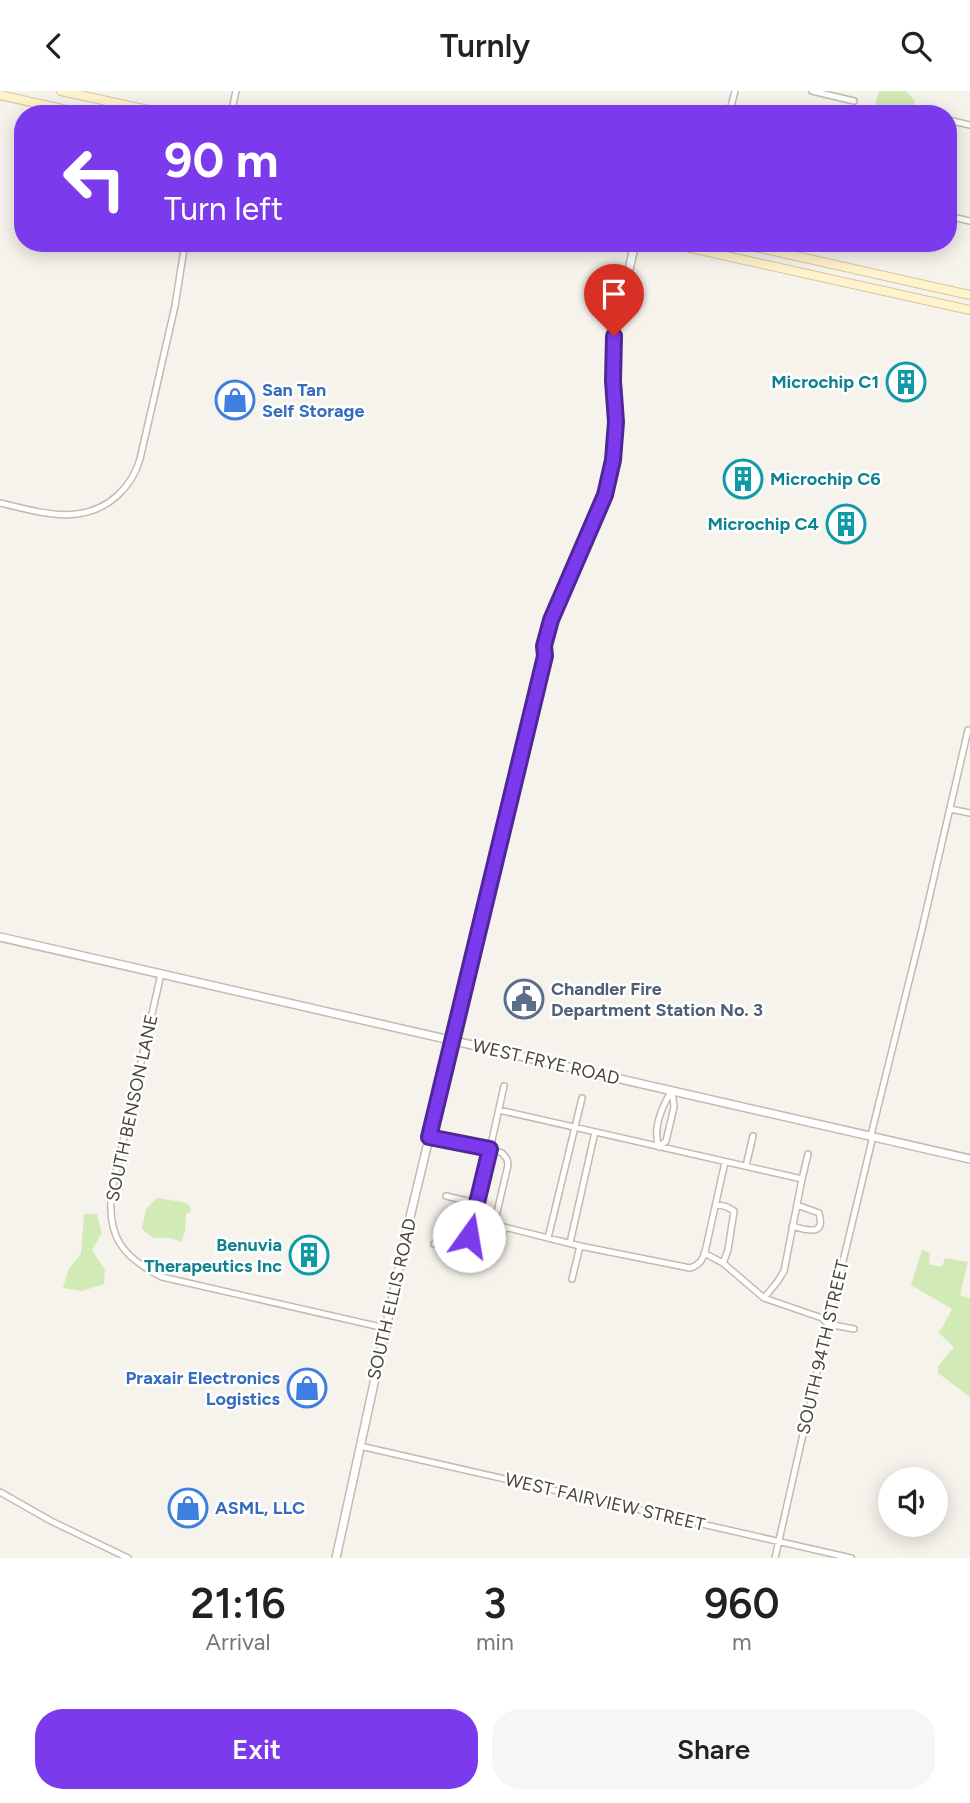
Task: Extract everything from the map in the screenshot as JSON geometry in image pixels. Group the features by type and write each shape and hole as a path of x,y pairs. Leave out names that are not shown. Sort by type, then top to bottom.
{"main road":[{"path":"61,91 126,105"},
{"path":"0,95 44,105"},
{"path":"709,252 970,310"},
{"path":"778,252 970,295"}],"street":[{"path":"812,91 854,101"},
{"path":"0,503 61,515 77,515 103,506 130,482 138,466 175,306 184,252"},
{"name":"SOUTH ELLIS ROAD","path":"336,1558 385,1328 542,669 544,646 551,620 605,495 613,460 616,422 614,336 633,252"},
{"name":"SOUTH 94TH STREET","path":"775,1558 968,730"},
{"path":"950,809 970,814"},
{"name":"WEST FRYE ROAD","path":"0,937 970,1159"},
{"name":"SOUTH BENSON LANE","path":"161,974 109,1208 118,1242 140,1266 162,1277 385,1328"},
{"path":"465,1252 504,1086"},
{"path":"659,1147 656,1139 663,1104 672,1090"},
{"path":"659,1147 666,1141 674,1107 672,1090"},
{"path":"548,1238 582,1098"},
{"path":"499,1110 802,1179"},
{"path":"570,1243 595,1132"},
{"path":"746,1166 753,1136"},
{"path":"429,1137 490,1149 502,1153 507,1159 508,1165 494,1225"},
{"path":"764,1298 783,1271 808,1154"},
{"path":"473,1220 580,1246 690,1268 702,1261 725,1162"},
{"path":"446,1196 477,1203"},
{"path":"716,1204 731,1209 734,1215 723,1263"},
{"path":"792,1226 813,1231 818,1229 820,1224 819,1213 797,1205"},
{"path":"434,1244 488,1255 495,1252 504,1227"},
{"path":"572,1279 580,1246"},
{"path":"704,1253 723,1263 764,1298 822,1318 828,1324 854,1329"},
{"name":"WEST FAIRVIEW STREET","path":"360,1446 851,1558"},
{"path":"0,1492 51,1521 128,1558"}],"green space":[{"path":"879,91 906,91 915,101 914,105 875,105"},
{"path":"157,1198 183,1202 190,1206 191,1211 186,1214 185,1232 181,1242 170,1238 153,1238 142,1229 146,1209"},
{"path":"84,1214 97,1214 102,1233 92,1250 105,1270 104,1284 82,1291 63,1288 69,1268 81,1254"},
{"path":"922,1250 930,1253 929,1264 942,1267 945,1258 968,1262 960,1295 970,1298 970,1397 938,1373 938,1366 954,1347 938,1332 952,1309 911,1285"}],"place":[{"name":"Microchip C1","path":"906,382"},
{"name":"San Tan Self Storage","path":"235,400"},
{"name":"Microchip C6","path":"743,479"},
{"name":"Microchip C4","path":"846,524"},
{"name":"Chandler Fire Department Station No. 3","path":"524,999"},
{"name":"Benuvia Therapeutics Inc","path":"309,1255"},
{"name":"Praxair Electronics Logistics","path":"307,1388"},
{"name":"ASML, LLC","path":"188,1508"}],"route":[{"path":"469,1236 490,1149 429,1137 545,656 544,646 551,620 605,495 613,460 616,422 614,336"}]}
